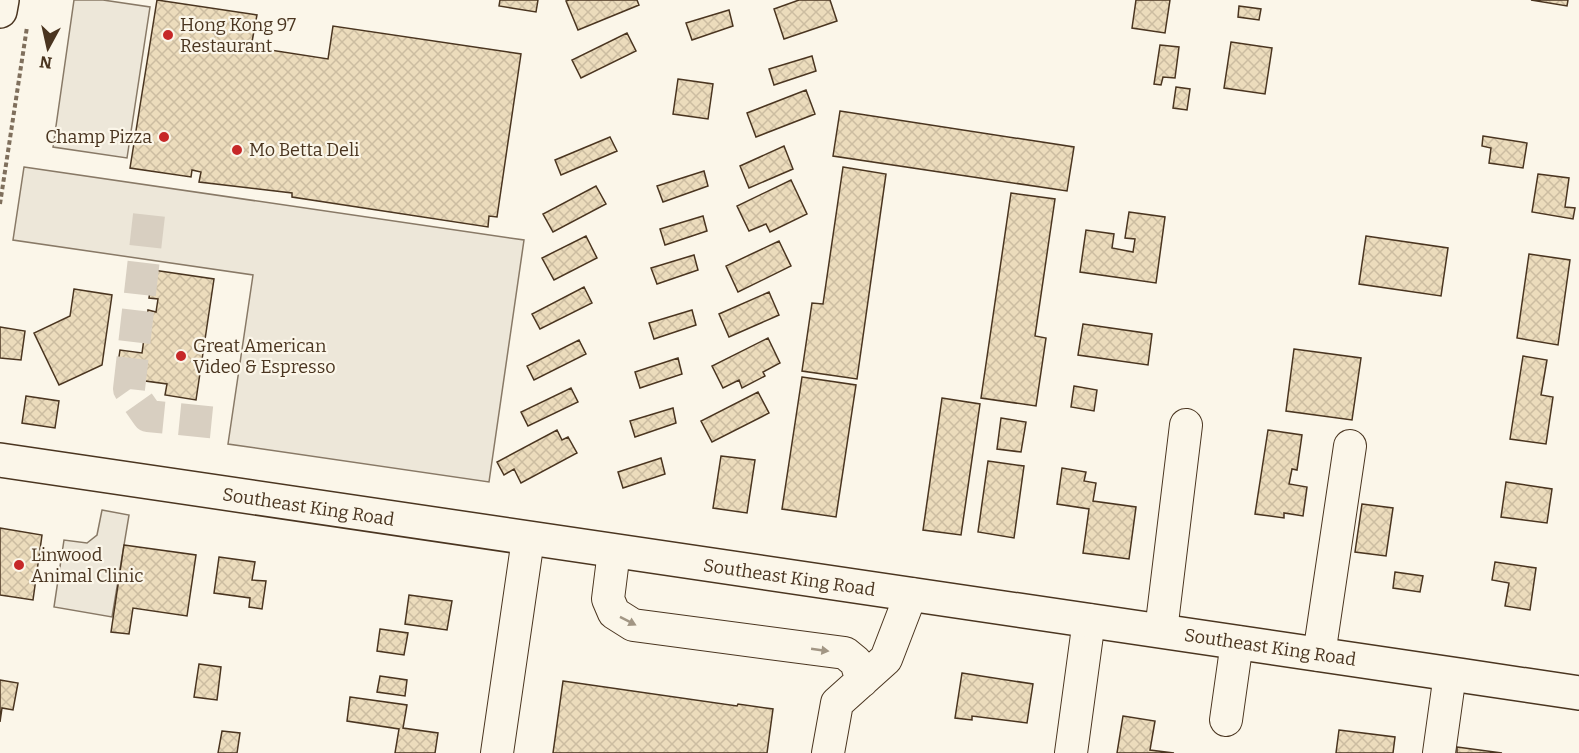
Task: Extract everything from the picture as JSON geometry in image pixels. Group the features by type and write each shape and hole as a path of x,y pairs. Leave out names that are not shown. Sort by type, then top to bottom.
{"main road":[{"path":"2,0 14,17"},
{"name":"Southeast King Road","path":"0,460 676,562 911,594 1579,693"}],"street":[{"path":"1161,631 1186,425"},
{"path":"1319,655 1350,446"},
{"path":"497,753 528,539"},
{"path":"614,551 608,599 614,614 633,625 845,653 856,662 862,681"},
{"path":"828,753 837,703 886,659 911,594"},
{"path":"1071,753 1089,620"},
{"path":"1226,720 1237,642"},
{"path":"1439,753 1450,674"}],"path":[{"path":"0,204 14,17"}],"shaded area":[{"path":"74,0 103,0 150,7 127,158 53,147"},
{"path":"24,167 524,240 489,482 228,444 253,275 13,240"},
{"path":"102,510 129,515 112,617 54,607 64,540 87,543 97,535"}],"building":[{"path":"157,0 257,15 251,47 328,59 333,26 521,54 497,217 489,216 488,227 292,197 292,193 199,182 201,172 192,170 191,177 130,168"},
{"path":"500,0 538,0 536,12 499,6"},
{"path":"637,0 639,5 578,30 566,1"},
{"path":"799,0 830,0 837,21 784,39 774,9"},
{"path":"1136,0 1170,0 1165,33 1132,28"},
{"path":"1531,0 1568,0 1567,6"},
{"path":"1239,6 1261,9 1259,20 1238,17"},
{"path":"729,10 733,26 692,40 686,23"},
{"path":"627,33 636,51 581,78 572,60"},
{"path":"1231,42 1272,48 1265,94 1224,88"},
{"path":"1160,45 1179,47 1175,78 1163,77 1161,85 1154,84"},
{"path":"812,56 816,71 774,85 769,69"},
{"path":"678,79 713,84 708,119 673,114"},
{"path":"1176,87 1190,89 1187,110 1173,108"},
{"path":"806,90 815,114 756,137 747,113"},
{"path":"840,111 1074,147 1067,191 833,156"},
{"path":"1483,136 1527,143 1523,168 1489,163 1491,148 1482,146"},
{"path":"610,137 617,151 561,175 555,160"},
{"path":"784,146 793,169 749,188 740,166"},
{"path":"843,167 886,174 857,379 802,371 812,303 823,304"},
{"path":"704,171 708,186 663,202 657,186"},
{"path":"1538,174 1569,178 1565,207 1575,208 1573,219 1532,212"},
{"path":"791,180 807,214 770,232 766,224 749,231 737,206"},
{"path":"596,186 606,204 553,232 543,214"},
{"path":"1011,193 1055,199 1035,336 1046,338 1036,406 981,398"},
{"path":"1129,212 1165,217 1156,283 1080,272 1086,230 1114,234 1112,248 1133,252 1135,239 1125,238"},
{"path":"703,216 707,231 665,245 660,229"},
{"path":"586,236 597,258 554,280 542,258"},
{"path":"1366,236 1448,248 1441,296 1359,284"},
{"path":"779,241 791,266 738,292 726,266"},
{"path":"1529,254 1570,260 1558,345 1517,338"},
{"path":"694,255 698,270 657,284 651,268"},
{"path":"153,270 214,279 196,400 165,395 167,384 116,377 120,350 142,353 148,310 156,312 158,299 149,298"},
{"path":"584,287 592,303 540,329 532,314"},
{"path":"74,289 112,295 102,365 59,385 34,333 70,316"},
{"path":"769,292 779,315 729,337 719,314"},
{"path":"692,310 696,325 654,339 649,323"},
{"path":"1083,324 1152,334 1148,365 1078,355"},
{"path":"0,327 25,331 21,360 0,358"},
{"path":"768,338 780,363 763,372 765,376 742,388 739,380 723,388 712,366"},
{"path":"579,340 586,354 534,380 527,366"},
{"path":"1294,349 1361,358 1352,420 1286,411"},
{"path":"1523,356 1547,360 1541,395 1553,397 1546,444 1510,439"},
{"path":"678,358 682,374 640,388 635,372"},
{"path":"802,377 856,385 836,517 782,509"},
{"path":"1074,386 1097,390 1094,411 1071,407"},
{"path":"571,388 578,402 528,426 521,412"},
{"path":"758,392 769,413 712,442 701,421"},
{"path":"26,396 59,401 55,428 22,423"},
{"path":"942,398 980,404 961,535 923,530"},
{"path":"673,408 676,423 635,437 630,421"},
{"path":"1001,418 1026,422 1021,452 997,449"},
{"path":"557,430 562,440 568,437 577,453 521,483 514,469 504,475 497,462"},
{"path":"1268,430 1302,435 1297,470 1292,469 1289,484 1307,487 1303,516 1284,513 1284,518 1255,514"},
{"path":"721,456 755,460 747,513 713,508"},
{"path":"661,458 665,474 623,488 618,472"},
{"path":"988,461 1024,466 1014,538 978,532"},
{"path":"1062,468 1086,472 1084,481 1096,483 1093,501 1136,507 1129,559 1083,553 1089,509 1057,504"},
{"path":"1506,482 1552,489 1547,523 1501,517"},
{"path":"1362,504 1393,508 1386,556 1355,552"},
{"name":"Linwood Animal Clinic","path":"0,528 42,535 33,600 0,595"},
{"path":"124,545 196,555 187,616 133,608 129,634 111,632"},
{"path":"219,557 255,562 252,580 266,581 262,609 249,607 250,598 214,593"},
{"path":"1495,562 1536,568 1530,610 1505,606 1509,583 1492,580"},
{"path":"1395,572 1423,576 1420,592 1393,588"},
{"path":"409,595 452,601 447,630 405,624"},
{"path":"380,629 408,633 404,655 377,651"},
{"path":"199,664 221,667 217,700 194,697"},
{"path":"962,673 1033,684 1027,723 972,716 972,720 955,718"},
{"path":"380,676 407,680 405,696 377,692"},
{"path":"0,680 18,683 13,710 2,708 0,722"},
{"path":"563,681 773,709 767,753 553,753"},
{"path":"350,697 407,705 403,728 438,733 435,753 395,753 399,729 347,721"},
{"path":"1123,716 1155,721 1150,750 1174,753 1117,753"},
{"path":"1339,730 1395,737 1393,753 1336,753"},
{"path":"222,731 240,733 237,753 218,753"},
{"path":"1457,747 1502,753 1457,753"}],"tunnel":[{"path":"149,215 129,389 148,416 218,423"}],"place":[{"name":"Hong Kong 97 Restaurant","path":"168,35"},
{"name":"Champ Pizza","path":"164,137"},
{"name":"Mo Betta Deli","path":"237,150"},
{"name":"Great American Video & Espresso","path":"181,356"},
{"name":"Linwood Animal Clinic","path":"19,565"}]}
